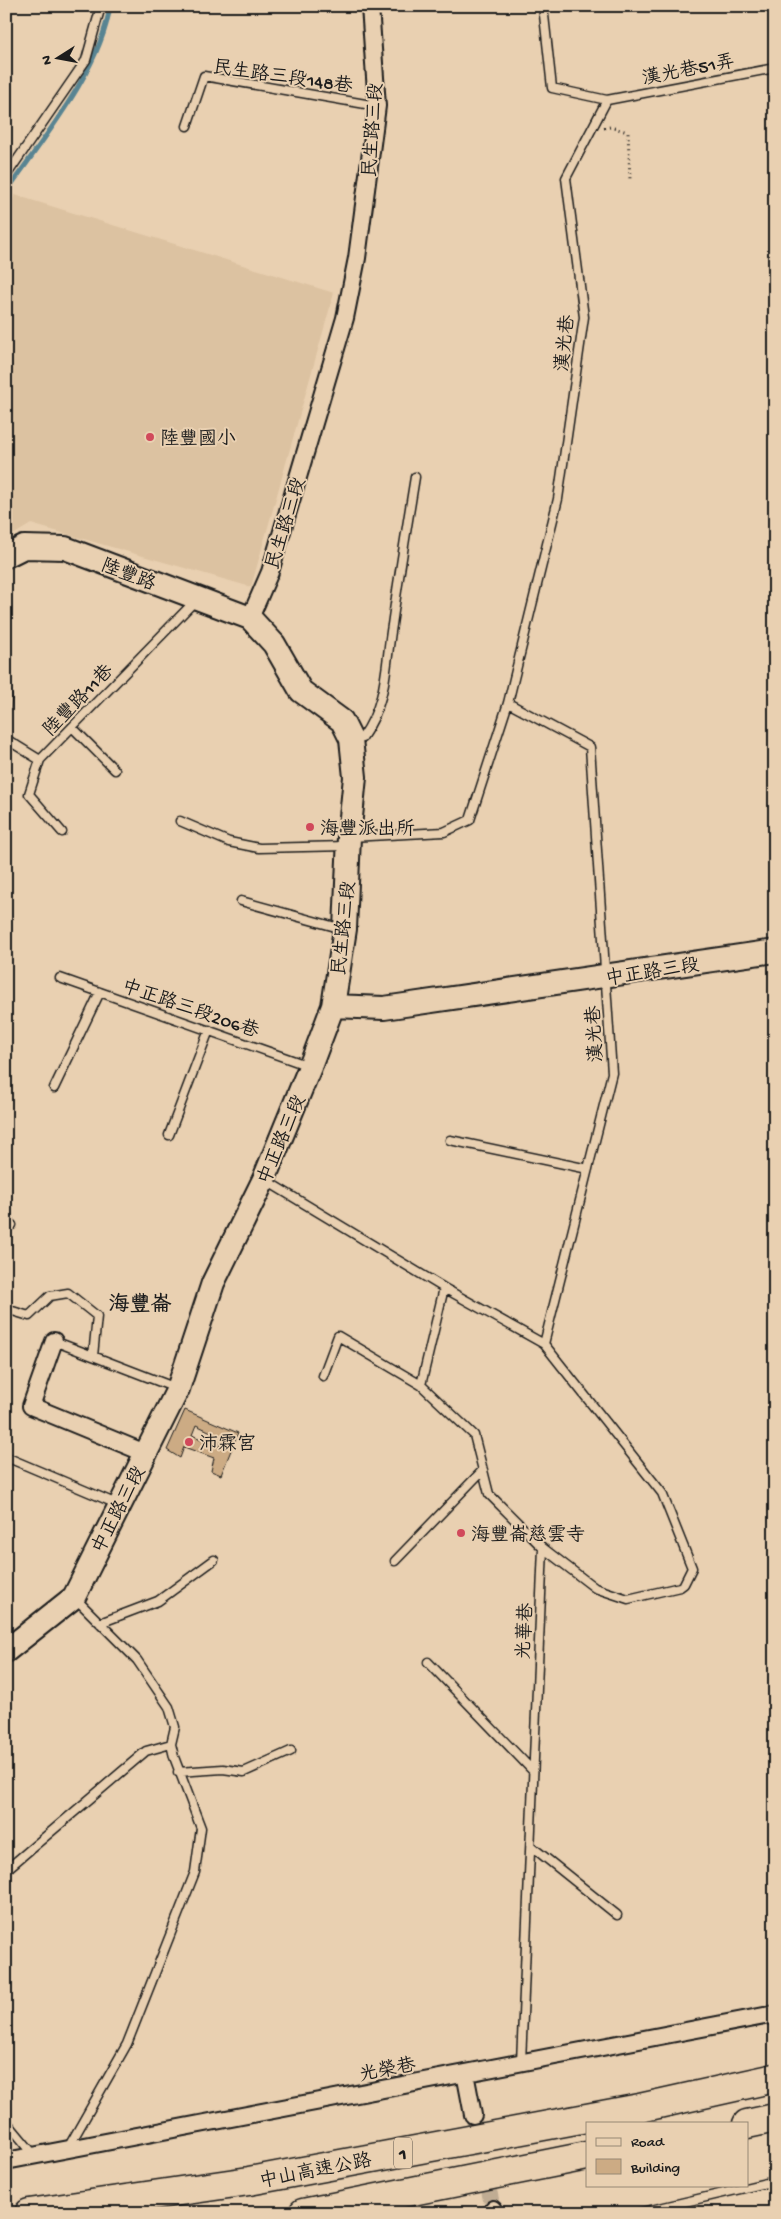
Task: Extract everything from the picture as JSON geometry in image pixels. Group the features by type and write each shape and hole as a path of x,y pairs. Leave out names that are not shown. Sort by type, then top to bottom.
{"highway":[{"name":"中山高速公路","path":"29,2213 249,2181 640,2108 775,2078"},
{"path":"748,2124 775,2118"},
{"name":"1","path":"303,2213 586,2156"}],"street":[{"name":"民生路三段","path":"333,1006 345,929 349,842 355,777 351,739 342,722 301,691 274,644 250,618 270,572 345,318 358,258 377,106 370,6"},
{"name":"陸豐路","path":"6,556 24,547 65,548 250,618"},
{"name":"中正路三段","path":"6,1650 74,1597 178,1389 213,1282 264,1179 333,1006 384,1008 775,951"},
{"path":"54,1341 31,1406 145,1453"},
{"name":"光榮巷","path":"6,2161 36,2157 67,2149 775,2014"},
{"path":"466,2074 473,2115"}],"lane":[{"path":"6,176 86,60 101,6"},
{"path":"543,6 552,88 607,100"},
{"name":"漢光巷51弄","path":"607,100 775,68"},
{"name":"民生路三段148巷","path":"187,126 204,76 377,106"},
{"name":"漢光巷","path":"180,821 229,842 259,848 349,842 444,832 470,820 508,703 558,499 584,317 566,178 607,100"},
{"path":"351,739 362,738 370,726 386,683 390,635 415,477"},
{"name":"陸豐路11巷","path":"62,832 29,794 40,760 197,599"},
{"path":"6,707 7,696"},
{"name":"漢光巷","path":"508,703 590,748 607,977 612,1073 544,1344"},
{"path":"72,727 115,770"},
{"path":"6,739 40,760"},
{"path":"241,901 345,929"},
{"name":"中正路三段206巷","path":"60,978 310,1067"},
{"path":"54,1088 100,992"},
{"path":"169,1135 209,1030"},
{"path":"450,1140 588,1169"},
{"path":"264,1179 444,1288 544,1344 662,1493 692,1568 684,1584 680,1587 628,1599 595,1588 543,1548 489,1494 474,1436 421,1385 338,1336 323,1376"},
{"path":"421,1385 444,1288"},
{"path":"6,1309 30,1316 50,1296 68,1293 97,1316 93,1356"},
{"path":"54,1341 178,1389"},
{"path":"6,1457 119,1504"},
{"path":"395,1561 483,1470"},
{"name":"光華巷","path":"521,2063 543,1548"},
{"path":"100,1623 158,1601 214,1560"},
{"path":"67,2149 127,2044 195,1872 201,1828 178,1772 172,1744 175,1727 169,1707 137,1660 74,1597"},
{"path":"428,1662 533,1771"},
{"path":"6,1870 146,1751 172,1744"},
{"path":"178,1772 223,1769 244,1772 291,1751"},
{"path":"531,1846 617,1915"},
{"path":"6,2121 36,2157"},
{"path":"638,2213 775,2181"}],"path":[{"path":"590,130 610,127 628,132 630,179"}],"shaded area":[{"name":"陸豐國小","path":"15,195 334,293 251,587 31,524 6,539 6,212"}],"building":[{"name":"沛霖宮","path":"185,1410 238,1433 221,1475 211,1471 214,1458 184,1447 180,1458 167,1450","holes":["196,1425 222,1437 219,1447 192,1435"]}],"waterway":[{"path":"6,192 83,79 104,30 110,6"}],"tunnel":[{"path":"473,2115 493,2209"}],"place":[{"name":"陸豐國小","path":"150,437"},
{"name":"海豐派出所","path":"310,827"},
{"name":"沛霖宮","path":"189,1442"},
{"name":"海豐崙慈雲寺","path":"461,1533"}],"district":[{"name":"海豐崙","path":"140,1303"}]}
